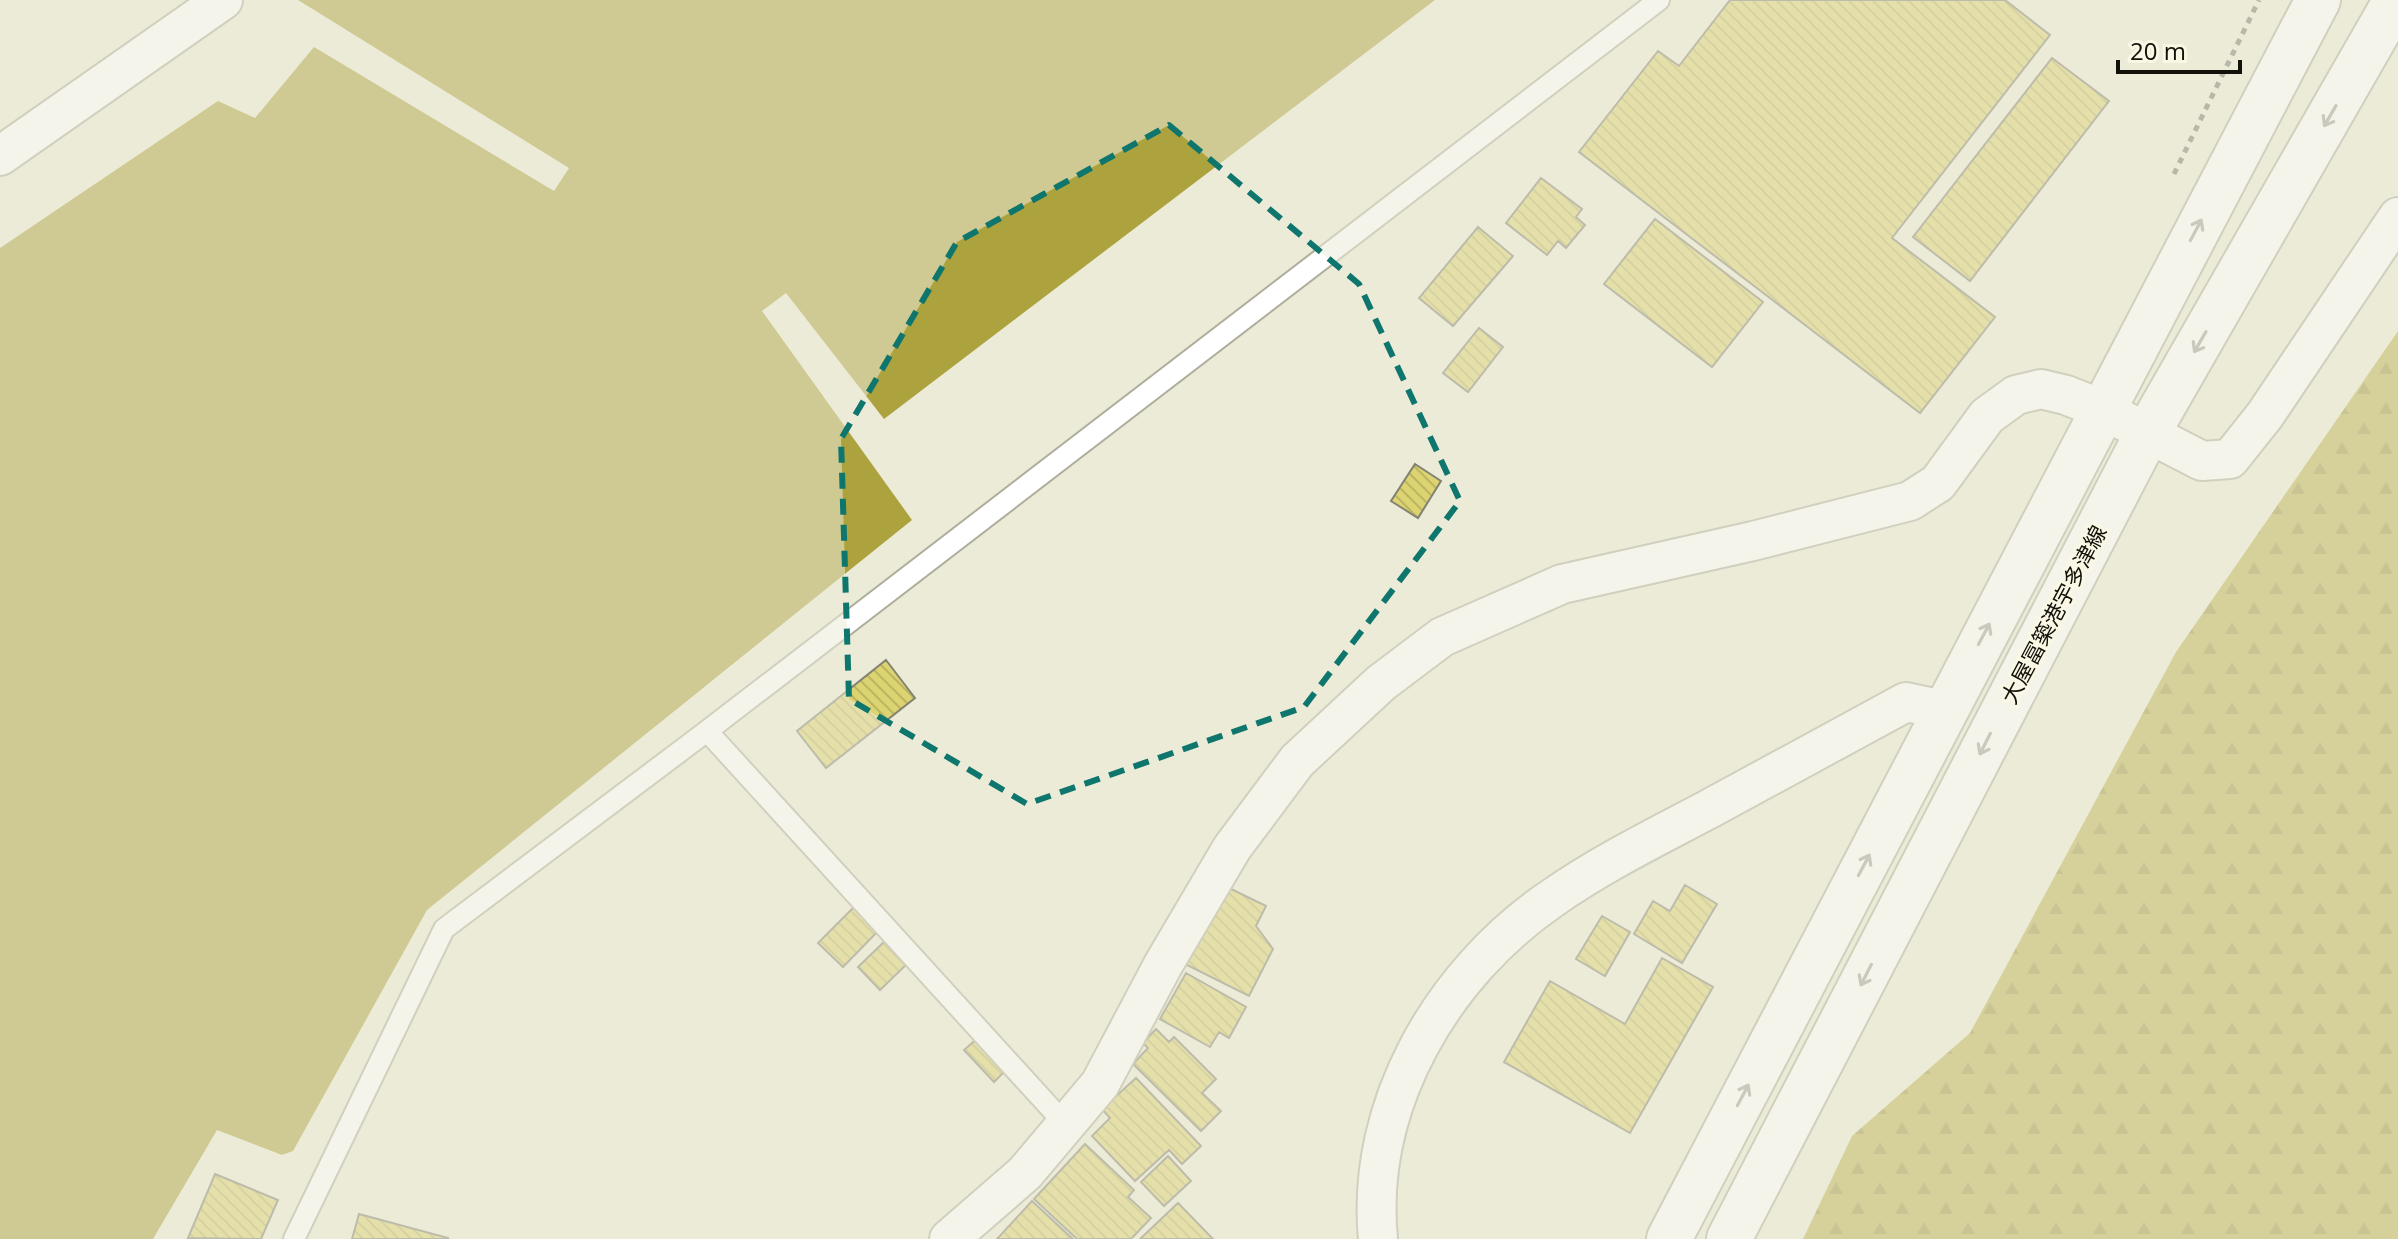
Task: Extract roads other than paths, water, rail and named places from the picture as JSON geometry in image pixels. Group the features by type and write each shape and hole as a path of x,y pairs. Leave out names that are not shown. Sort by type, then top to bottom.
{"main road":[{"path":"1669,1239 2101,409 2318,0"},
{"name":"大屋冨築港宇多津線","path":"1729,1239 2147,434 2396,0"}],"street":[{"path":"0,156 223,0"},
{"path":"949,1239 1025,1173 1100,1084 1163,965 1232,848 1297,761 1381,683 1442,637 1562,584 1753,541 1910,501 1938,483 1987,416 2016,395 2041,389 2101,409 2202,461 2230,459 2265,415 2398,217"},
{"path":"1378,1239 1375,1212 1381,1150 1399,1086 1437,1013 1486,955 1550,899 1630,851 1906,702 1944,710"},
{"path":"1712,1155 1760,1178"}],"lane":[{"path":"294,1239 444,929 707,731 1659,0"},
{"path":"707,731 1066,1125"}]}
